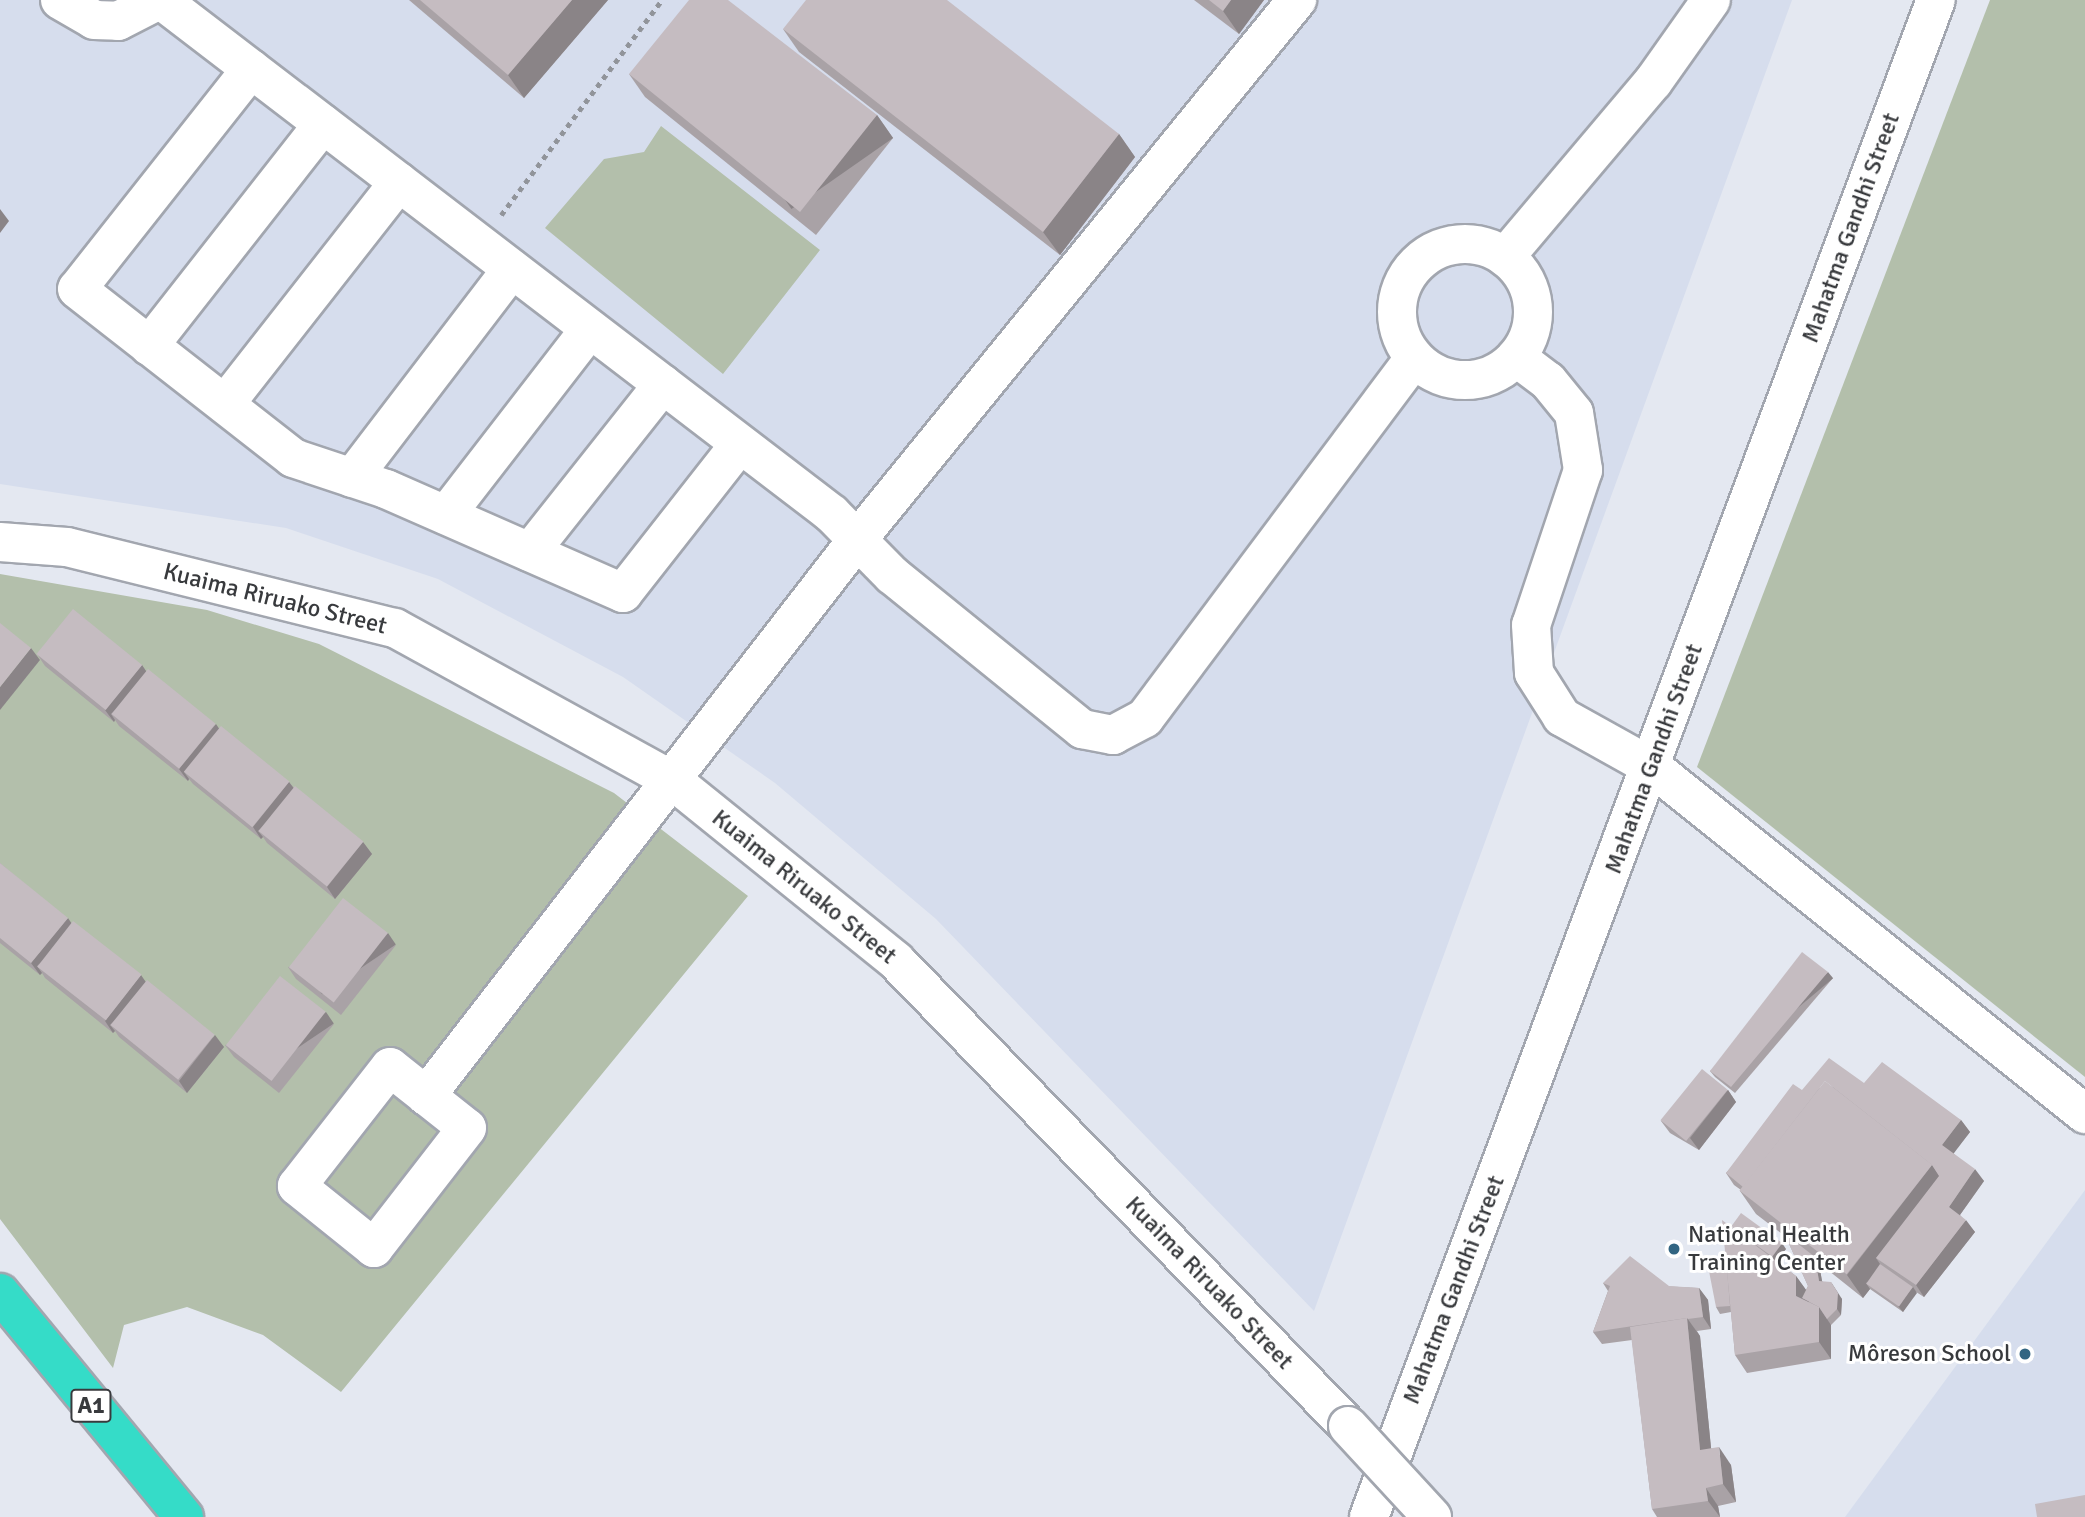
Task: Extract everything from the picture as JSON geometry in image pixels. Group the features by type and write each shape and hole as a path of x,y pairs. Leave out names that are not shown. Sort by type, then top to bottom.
{"highway":[{"name":"A1","path":"0,1293 184,1517"}],"street":[{"path":"60,0 94,20 118,21 160,0 740,444 1082,729 1113,735 1145,718 1414,359"},
{"path":"426,1096 857,540 1297,0"},
{"path":"1505,257 1653,82 1711,0"},
{"name":"Mahatma Gandhi Street","path":"1369,1517 1652,767 1936,0"},
{"path":"251,69 77,289 293,458 446,515 622,593 740,444"},
{"path":"149,346 323,124"},
{"path":"225,404 399,182"},
{"path":"1462,244 1505,257 1530,293 1528,338 1516,358 1498,372 1454,380 1414,359 1402,340 1398,297 1422,259 1462,244"},
{"path":"352,478 512,269"},
{"path":"446,515 590,329"},
{"path":"1516,358 1548,381 1574,412 1583,470 1531,625 1534,673 1562,717 1652,767 2085,1114"},
{"path":"530,552 663,384"},
{"name":"Kuaima Riruako Street","path":"0,542 67,547 395,628 672,780 896,961 1348,1426 1432,1517"},
{"path":"390,1067 426,1096 467,1128 374,1248 297,1186 390,1067"}],"path":[{"path":"478,243 662,0"}],"shaded area":[{"path":"0,0 1792,0 1314,1311 936,919 775,783 623,677 438,579 286,528 0,484"},
{"name":"Môreson School","path":"2085,1190 2085,1517 1845,1517"}],"green space":[{"path":"1990,0 2085,0 2085,1077 1697,767"},
{"path":"661,126 820,250 723,374 545,228 604,159 644,152"},
{"path":"0,574 207,610 319,644 614,793 748,896 341,1392 263,1335 187,1307 124,1325 113,1368 0,1219"}],"building":[{"path":"420,0 572,0 508,75"},
{"path":"689,0 728,0 877,115 800,212 629,74"},
{"path":"806,0 947,0 1119,134 1043,232 783,29"},
{"path":"1209,0 1231,0 1223,11"},
{"path":"73,609 142,665 106,710 36,654"},
{"path":"0,623 31,648 0,687"},
{"path":"148,669 216,724 179,769 111,714"},
{"path":"221,726 289,781 252,827 184,772"},
{"path":"295,786 363,841 327,886 258,831"},
{"path":"0,863 68,918 31,963 0,938"},
{"path":"343,898 388,933 334,1002 289,967"},
{"path":"73,921 142,975 106,1020 37,967"},
{"path":"1802,952 1828,972 1731,1087 1710,1071"},
{"path":"280,976 326,1012 272,1081 226,1045"},
{"path":"147,980 215,1035 178,1080 110,1025"},
{"path":"1829,1058 1864,1083 1882,1062 1961,1120 1942,1145 1975,1169 1949,1207 1966,1220 1916,1285 1876,1258 1939,1176 1932,1165 1825,1081 1743,1187 1726,1173 1793,1084 1802,1090"},
{"path":"1702,1069 1728,1090 1686,1141 1660,1120"},
{"path":"1825,1081 1932,1165 1847,1274 1739,1191"},
{"path":"1741,1213 1782,1243 1772,1257 1731,1227"},
{"path":"1722,1220 1796,1276 1796,1296 1819,1307 1819,1342 1735,1355"},
{"path":"1784,1233 1815,1257 1819,1281 1831,1282 1838,1293 1837,1309 1827,1319 1819,1307 1802,1298 1808,1286"},
{"path":"1630,1256 1669,1286 1699,1288 1703,1317 1593,1332 1610,1286 1603,1283"},
{"path":"1726,1257 1730,1306 1716,1307 1707,1261"},
{"path":"1880,1264 1913,1287 1899,1307 1866,1284"},
{"path":"1687,1318 1700,1450 1719,1447 1723,1484 1706,1488 1708,1501 1652,1509 1630,1327"},
{"path":"2085,1495 2085,1517 2037,1517 2035,1504"}],"place":[{"name":"National Health Training Center","path":"1674,1249"},
{"name":"Môreson School","path":"2025,1354"}]}
